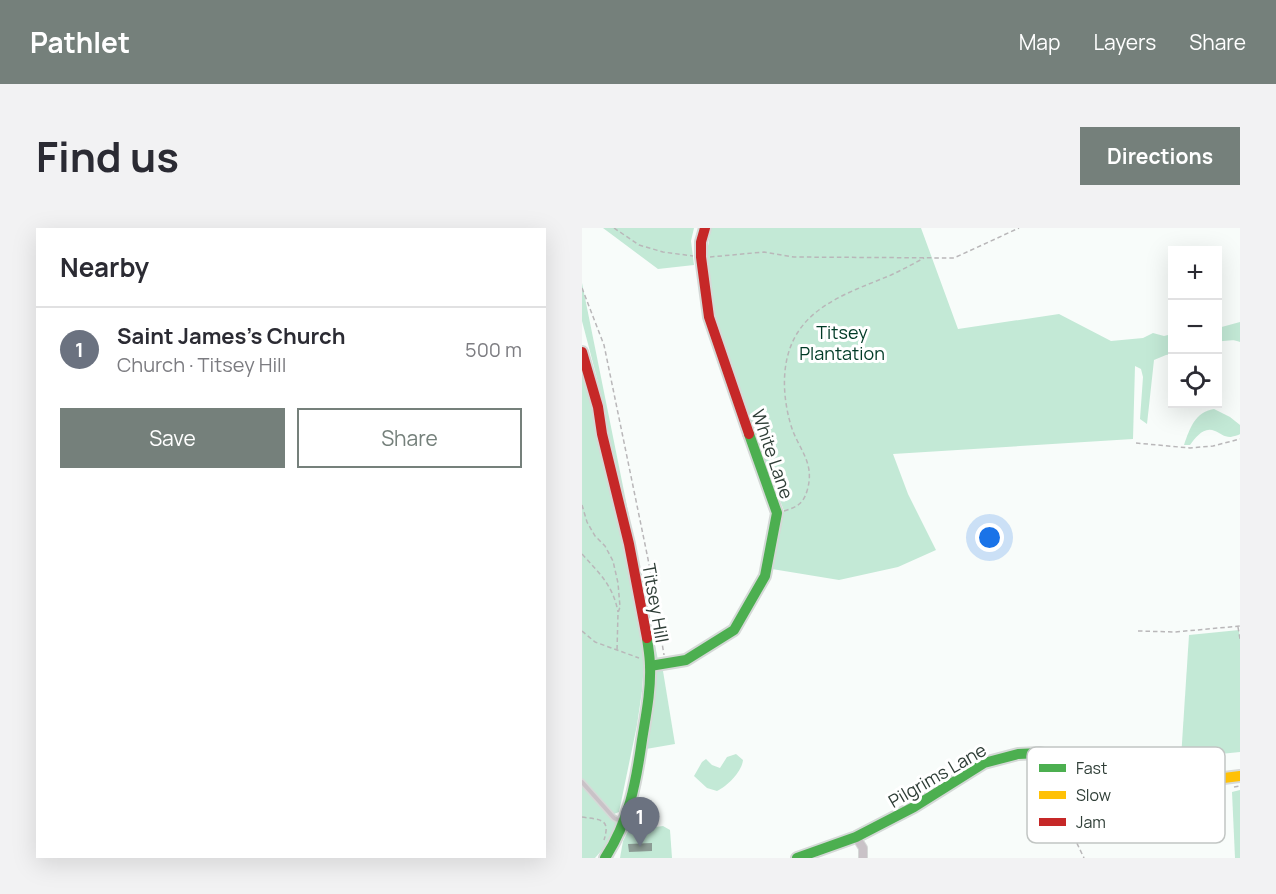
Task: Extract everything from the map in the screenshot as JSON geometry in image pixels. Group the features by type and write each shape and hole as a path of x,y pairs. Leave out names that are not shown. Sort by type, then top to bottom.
{"street":[{"name":"White Lane","path":"649,663 686,660 734,630 765,576 777,513 709,317 701,257 701,242 705,228"},
{"name":"Titsey Hill","path":"582,352 598,407 602,434 629,544 645,624 649,663 647,708 637,778 623,823 605,858"},
{"name":"Pilgrims Lane","path":"797,858 856,837 914,807 984,764 995,759 1027,753"},
{"name":"Pilgrims Lane","path":"1225,778 1240,776"},
{"path":"856,837 862,848 863,858"}],"lane":[{"path":"582,782 614,818 623,823"}],"path":[{"path":"614,228 639,245 663,252 701,257 764,252 794,257 924,258 954,258 1020,228"},
{"path":"777,513 792,509 804,500 810,480 809,465 790,423 785,399 784,376 788,353 798,332 812,316 830,302 924,258"},
{"path":"582,288 604,345 648,559 665,663"},
{"path":"1136,442 1190,448 1213,446 1240,439"},
{"path":"582,505 587,522 613,561 619,591 618,613"},
{"path":"582,554 600,573 616,600 618,613 616,651"},
{"path":"1138,631 1175,632 1239,626 1240,639"},
{"path":"582,631 595,642 649,663"},
{"path":"1234,787 1240,786"},
{"path":"582,817 603,821 606,825 604,840"},
{"path":"1077,843 1084,858"}],"green space":[{"path":"603,228 694,228 691,241 694,265 658,269"},
{"name":"Titsey Plantation","path":"711,228 921,228 958,329 1059,314 1111,341 1143,338 1153,333 1168,335 1168,355 1154,360 1147,424 1140,419 1143,377 1141,369 1135,366 1133,439 893,454 908,494 936,550 898,567 839,580 772,569 784,511 710,315 705,264"},
{"path":"582,283 658,660 653,660 612,462 599,386 582,321"},
{"path":"1240,322 1240,342 1222,341 1222,327"},
{"path":"582,366 641,626 644,662 637,725 619,812 611,818 617,824 609,842 595,858 582,858"},
{"path":"1214,409 1240,425 1240,434 1228,437 1207,430 1190,445 1184,445 1198,417"},
{"path":"1239,630 1240,752 1225,754 1225,747 1182,747 1189,635"},
{"path":"654,670 663,671 675,744 646,749"},
{"path":"736,754 743,760 740,769 721,789 717,791 707,788 694,776 706,759 712,765 720,768 727,757"},
{"path":"1240,790 1240,858 1235,858 1232,792"},
{"path":"663,826 670,830 672,858 620,858 623,841 628,831"}],"building":[{"path":"652,843 652,851 629,852 628,844"}],"traffic: fast":[{"path":"650,666 686,660 734,630 765,576 777,513 749,434"},
{"path":"605,858 626,816 637,771 650,684 647,638"},
{"path":"797,858 856,837 914,807 984,763 1027,754"}],"traffic: slow":[{"path":"1225,778 1240,776"}],"traffic: jam":[{"path":"705,228 701,242 701,257 709,317 749,434"},
{"path":"582,352 598,407 602,434 629,544 647,638"}],"place":[{"name":"Saint James's Church","path":"640,847"}]}
